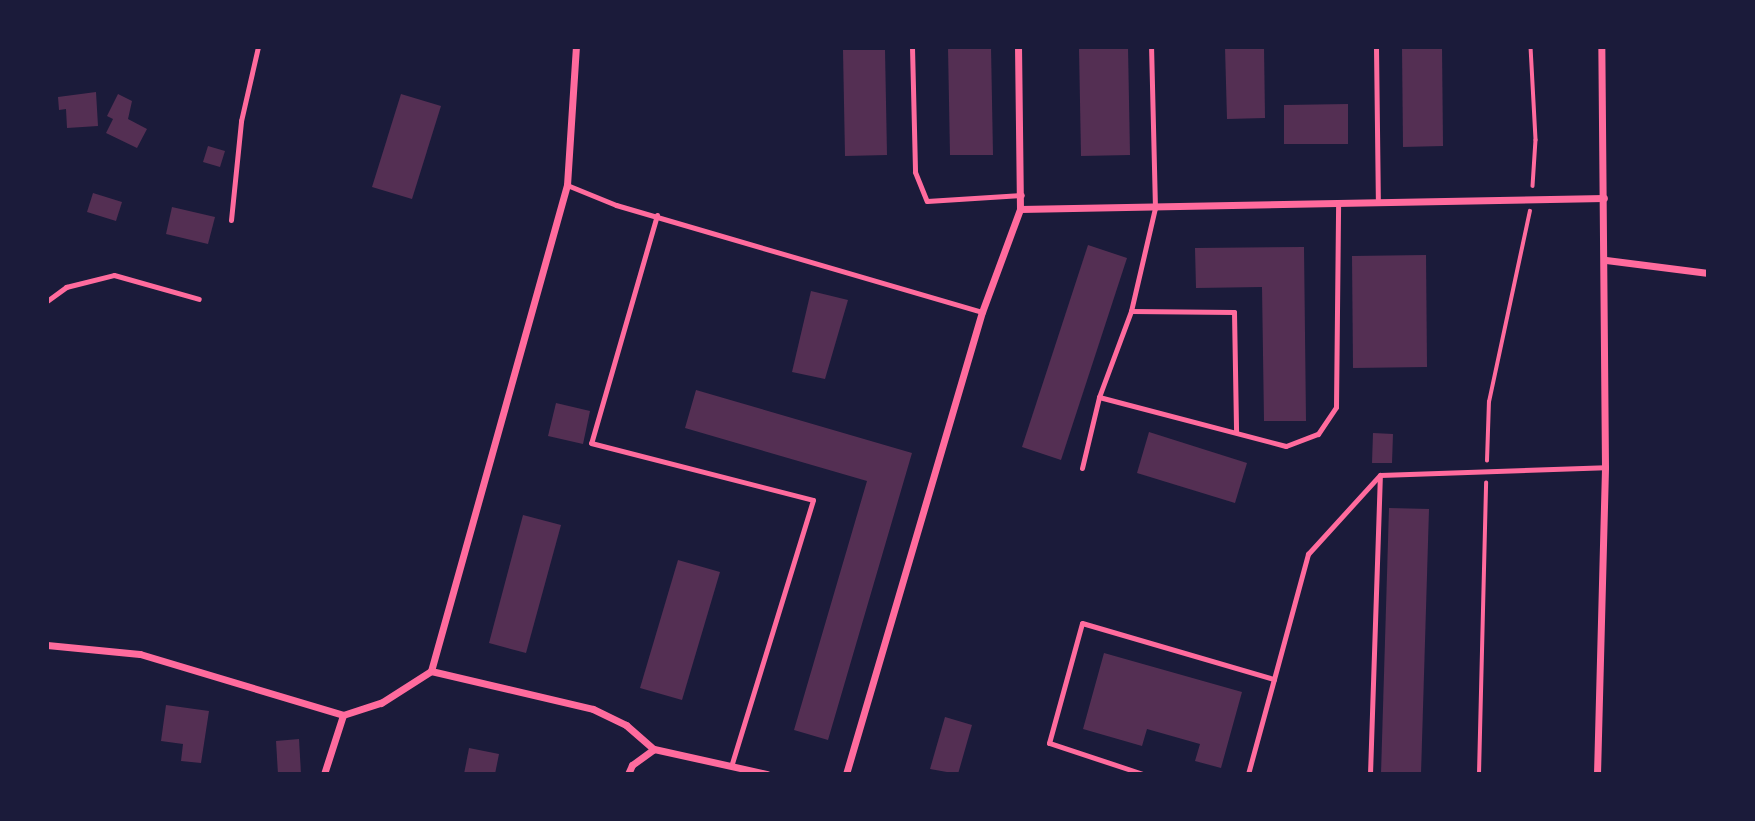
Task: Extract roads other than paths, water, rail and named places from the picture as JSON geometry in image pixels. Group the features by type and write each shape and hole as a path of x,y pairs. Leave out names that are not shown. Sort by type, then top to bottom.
{"street":[{"path":"47,645 140,654 343,715 381,702 431,671 567,186 576,47"},
{"path":"846,774 982,312 1020,209 1022,195 1018,47"},
{"path":"1597,774 1605,467 1601,47"},
{"path":"1020,209 1604,198"},
{"path":"1605,260 1708,273"},
{"path":"431,671 593,709 626,725 653,749 732,764 767,774"},
{"path":"324,774 343,715"},
{"path":"628,774 653,749"}],"lane":[{"path":"232,220 241,121 258,47"},
{"path":"912,47 915,172 927,201 1022,195"},
{"path":"1082,468 1099,397 1131,311 1155,208 1150,47"},
{"path":"1376,47 1378,202"},
{"path":"567,186 616,205 982,312"},
{"path":"1099,397 1286,446 1318,434 1336,407 1338,202"},
{"path":"657,215 592,443 813,500 732,764"},
{"path":"47,301 66,287 114,275 199,299"},
{"path":"1131,311 1234,312 1236,431"},
{"path":"1248,774 1308,554 1380,475 1605,467"},
{"path":"1370,774 1380,475"},
{"path":"1143,774 1049,743 1082,623 1274,679"}]}
